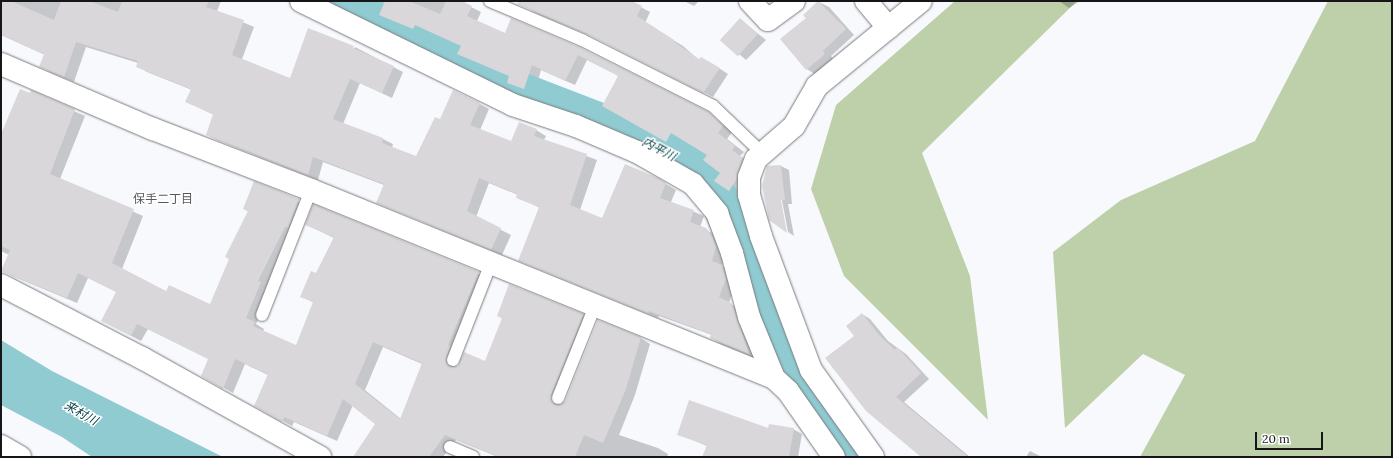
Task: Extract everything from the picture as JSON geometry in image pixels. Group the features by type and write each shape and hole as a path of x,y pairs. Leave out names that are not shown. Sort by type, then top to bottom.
{"street":[{"path":"301,1 325,5 514,105 621,145 693,184 717,213 732,253 749,317 774,378"},
{"path":"750,1 768,20 794,1"},
{"path":"866,1 889,28"},
{"path":"873,457 811,370 790,320 749,195 750,177 756,159 794,126 817,86 921,1"},
{"path":"1,64 153,129 311,190 774,378 788,391 834,457"},
{"path":"1,286 149,362 320,457"},
{"path":"1,446 20,457"}],"lane":[{"path":"490,1 582,40 714,106 762,153"},
{"path":"262,316 311,190"},
{"path":"453,360 490,263"},
{"path":"558,398 595,306"},
{"path":"457,452 473,457"}],"green space":[{"path":"955,1 1077,1 922,153 970,276 988,420 844,276 811,189 836,105"},
{"path":"1328,1 1392,1 1392,457 1140,457 1185,375 1143,354 1065,428 1053,252 1121,200 1255,141"}],"water":[{"name":"来村川","path":"1,340 52,371 223,457 92,457 62,437 1,405"}],"building":[{"path":"1,1 11,1 54,20 61,1 89,1 118,12 122,1 209,1 206,7 244,20 232,55 290,78 308,28 354,46 353,48 394,66 382,93 350,79 333,119 383,138 382,143 416,156 435,117 440,119 453,90 480,103 470,125 511,141 519,122 537,129 534,136 587,154 570,205 602,218 625,164 658,178 666,183 660,198 694,210 690,222 706,228 712,236 716,247 712,261 722,265 726,279 719,297 731,303 749,354 710,338 711,334 649,311 648,314 518,261 539,207 516,198 517,194 479,178 467,211 501,228 491,250 376,203 384,184 313,157 308,175 206,135 213,114 185,102 191,89 136,67 138,61 76,42 64,77 39,67 44,54 1,35"},
{"path":"385,1 409,1 440,14 446,1 462,1 472,6 467,16 505,33 511,18 579,47 709,112 723,126 718,133 735,146 732,150 743,158 736,180 729,191 714,181 720,173 703,160 707,155 671,133 666,142 602,106 618,76 578,55 565,81 532,65 524,89 507,83 509,76 457,54 461,46 415,25 413,29 379,15"},
{"path":"519,1 632,1 642,6 637,16 674,40 673,41 699,59 701,57 720,68 703,93 585,33 517,4"},
{"path":"818,1 846,29 823,51 825,54 806,70 780,39 806,18 803,15"},
{"path":"740,18 758,34 738,56 720,40"},
{"path":"20,89 30,93 31,90 75,109 50,174 134,209 112,263 166,291 169,285 210,304 229,259 225,257 248,211 243,209 254,181 299,199 288,228 285,227 258,281 261,282 246,318 255,322 253,326 296,345 313,302 300,297 311,271 316,273 334,237 305,225 313,204 479,272 448,345 450,346 446,361 450,367 458,366 464,352 485,361 502,318 497,316 509,284 584,314 551,395 555,405 559,405 565,401 598,320 641,337 626,389 603,443 584,435 575,457 500,457 445,435 429,457 353,457 375,424 343,399 327,436 284,417 282,422 254,406 268,374 235,359 223,389 201,376 208,359 137,324 131,336 101,321 116,292 78,273 67,298 1,271 10,250 1,246 1,134","holes":["373,342 422,363 400,419 355,384"]},
{"path":"781,165 785,200 781,200 787,233 769,220 762,186 767,166"},
{"path":"862,313 879,335 895,350 897,347 921,373 896,397 968,457 921,457 866,411 825,358 854,336 846,326"},
{"path":"689,400 768,428 769,424 794,428 789,457 702,457 707,445 677,435"}],"waterway":[{"name":"内平川","path":"335,1 488,80 636,137 694,168 722,204 777,337 845,444"}],"district":[{"name":"保手二丁目","path":"163,199"}]}
